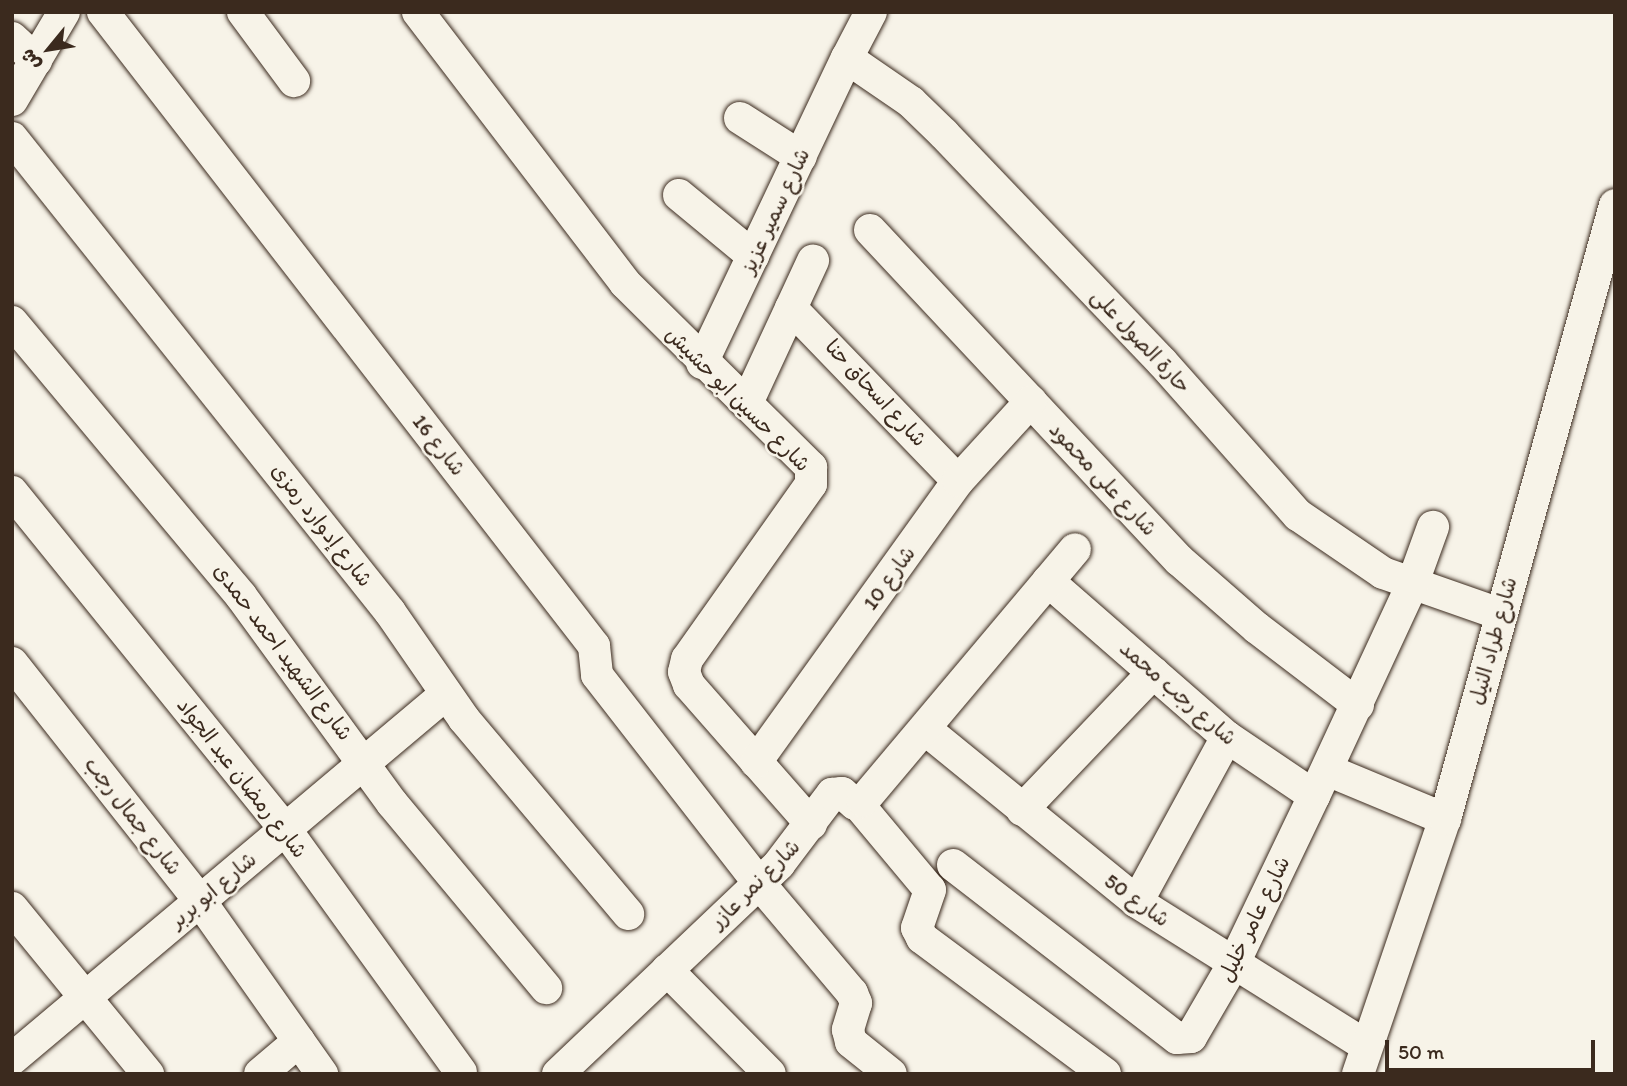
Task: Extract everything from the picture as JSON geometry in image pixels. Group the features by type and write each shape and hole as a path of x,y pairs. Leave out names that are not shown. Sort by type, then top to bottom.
{"street":[{"path":"12,100 64,12"},
{"name":"شارع 16","path":"103,12 594,646 597,675 759,883 852,993 856,1003 848,1030 851,1042 891,1074"},
{"path":"243,12 294,81"},
{"name":"شارع حسين ابو حشيش","path":"418,12 590,240 702,363 808,463 814,478 687,659 684,672 689,685 811,824"},
{"path":"847,58 871,12"},
{"path":"12,38 36,60"},
{"name":"شارع سمير عزيز","path":"702,363 847,58"},
{"name":"حارة الصول على","path":"847,58 911,102 944,134 1163,362 1298,515 1353,556 1412,585 1500,614"},
{"path":"740,118 801,157"},
{"name":"شارع إدوارد رمزى","path":"12,138 246,426 405,631 446,694 628,914"},
{"path":"679,195 753,256"},
{"name":"شارع طراد النيل","path":"1362,1060 1445,820 1615,205"},
{"name":"شارع على محمود","path":"870,230 1179,560 1358,705"},
{"path":"747,403 813,261"},
{"name":"شارع اسحاق حنا","path":"791,308 958,481"},
{"name":"شارع الشهيد احمد حمدى","path":"12,322 241,596 392,803 546,988"},
{"name":"شارع 10","path":"756,762 958,481 1031,401"},
{"name":"شارع رمضان عبد الجواد","path":"12,492 285,829 461,1072"},
{"name":"شارع عامر خليل","path":"953,865 1177,1038 1196,1032 1234,963 1358,705 1412,585 1433,527"},
{"path":"1075,549 925,729 858,804 930,890 917,928 922,938 1104,1074"},
{"name":"شارع رجب محمد","path":"1048,581 1227,737 1321,783 1445,820"},
{"name":"شارع جمال رجب","path":"12,663 200,901 322,1074"},
{"path":"1022,810 1153,673"},
{"name":"شارع ابو بربر","path":"12,1059 446,694"},
{"name":"شارع 50","path":"925,729 1137,902 1234,963 1362,1060"},
{"path":"1137,902 1227,737"},
{"name":"شارع نمر عازر","path":"576,1068 667,970 759,883 835,792 858,804"},
{"path":"12,908 83,999 148,1074"},
{"path":"667,970 771,1074"},
{"path":"260,1074 299,1041"}]}
